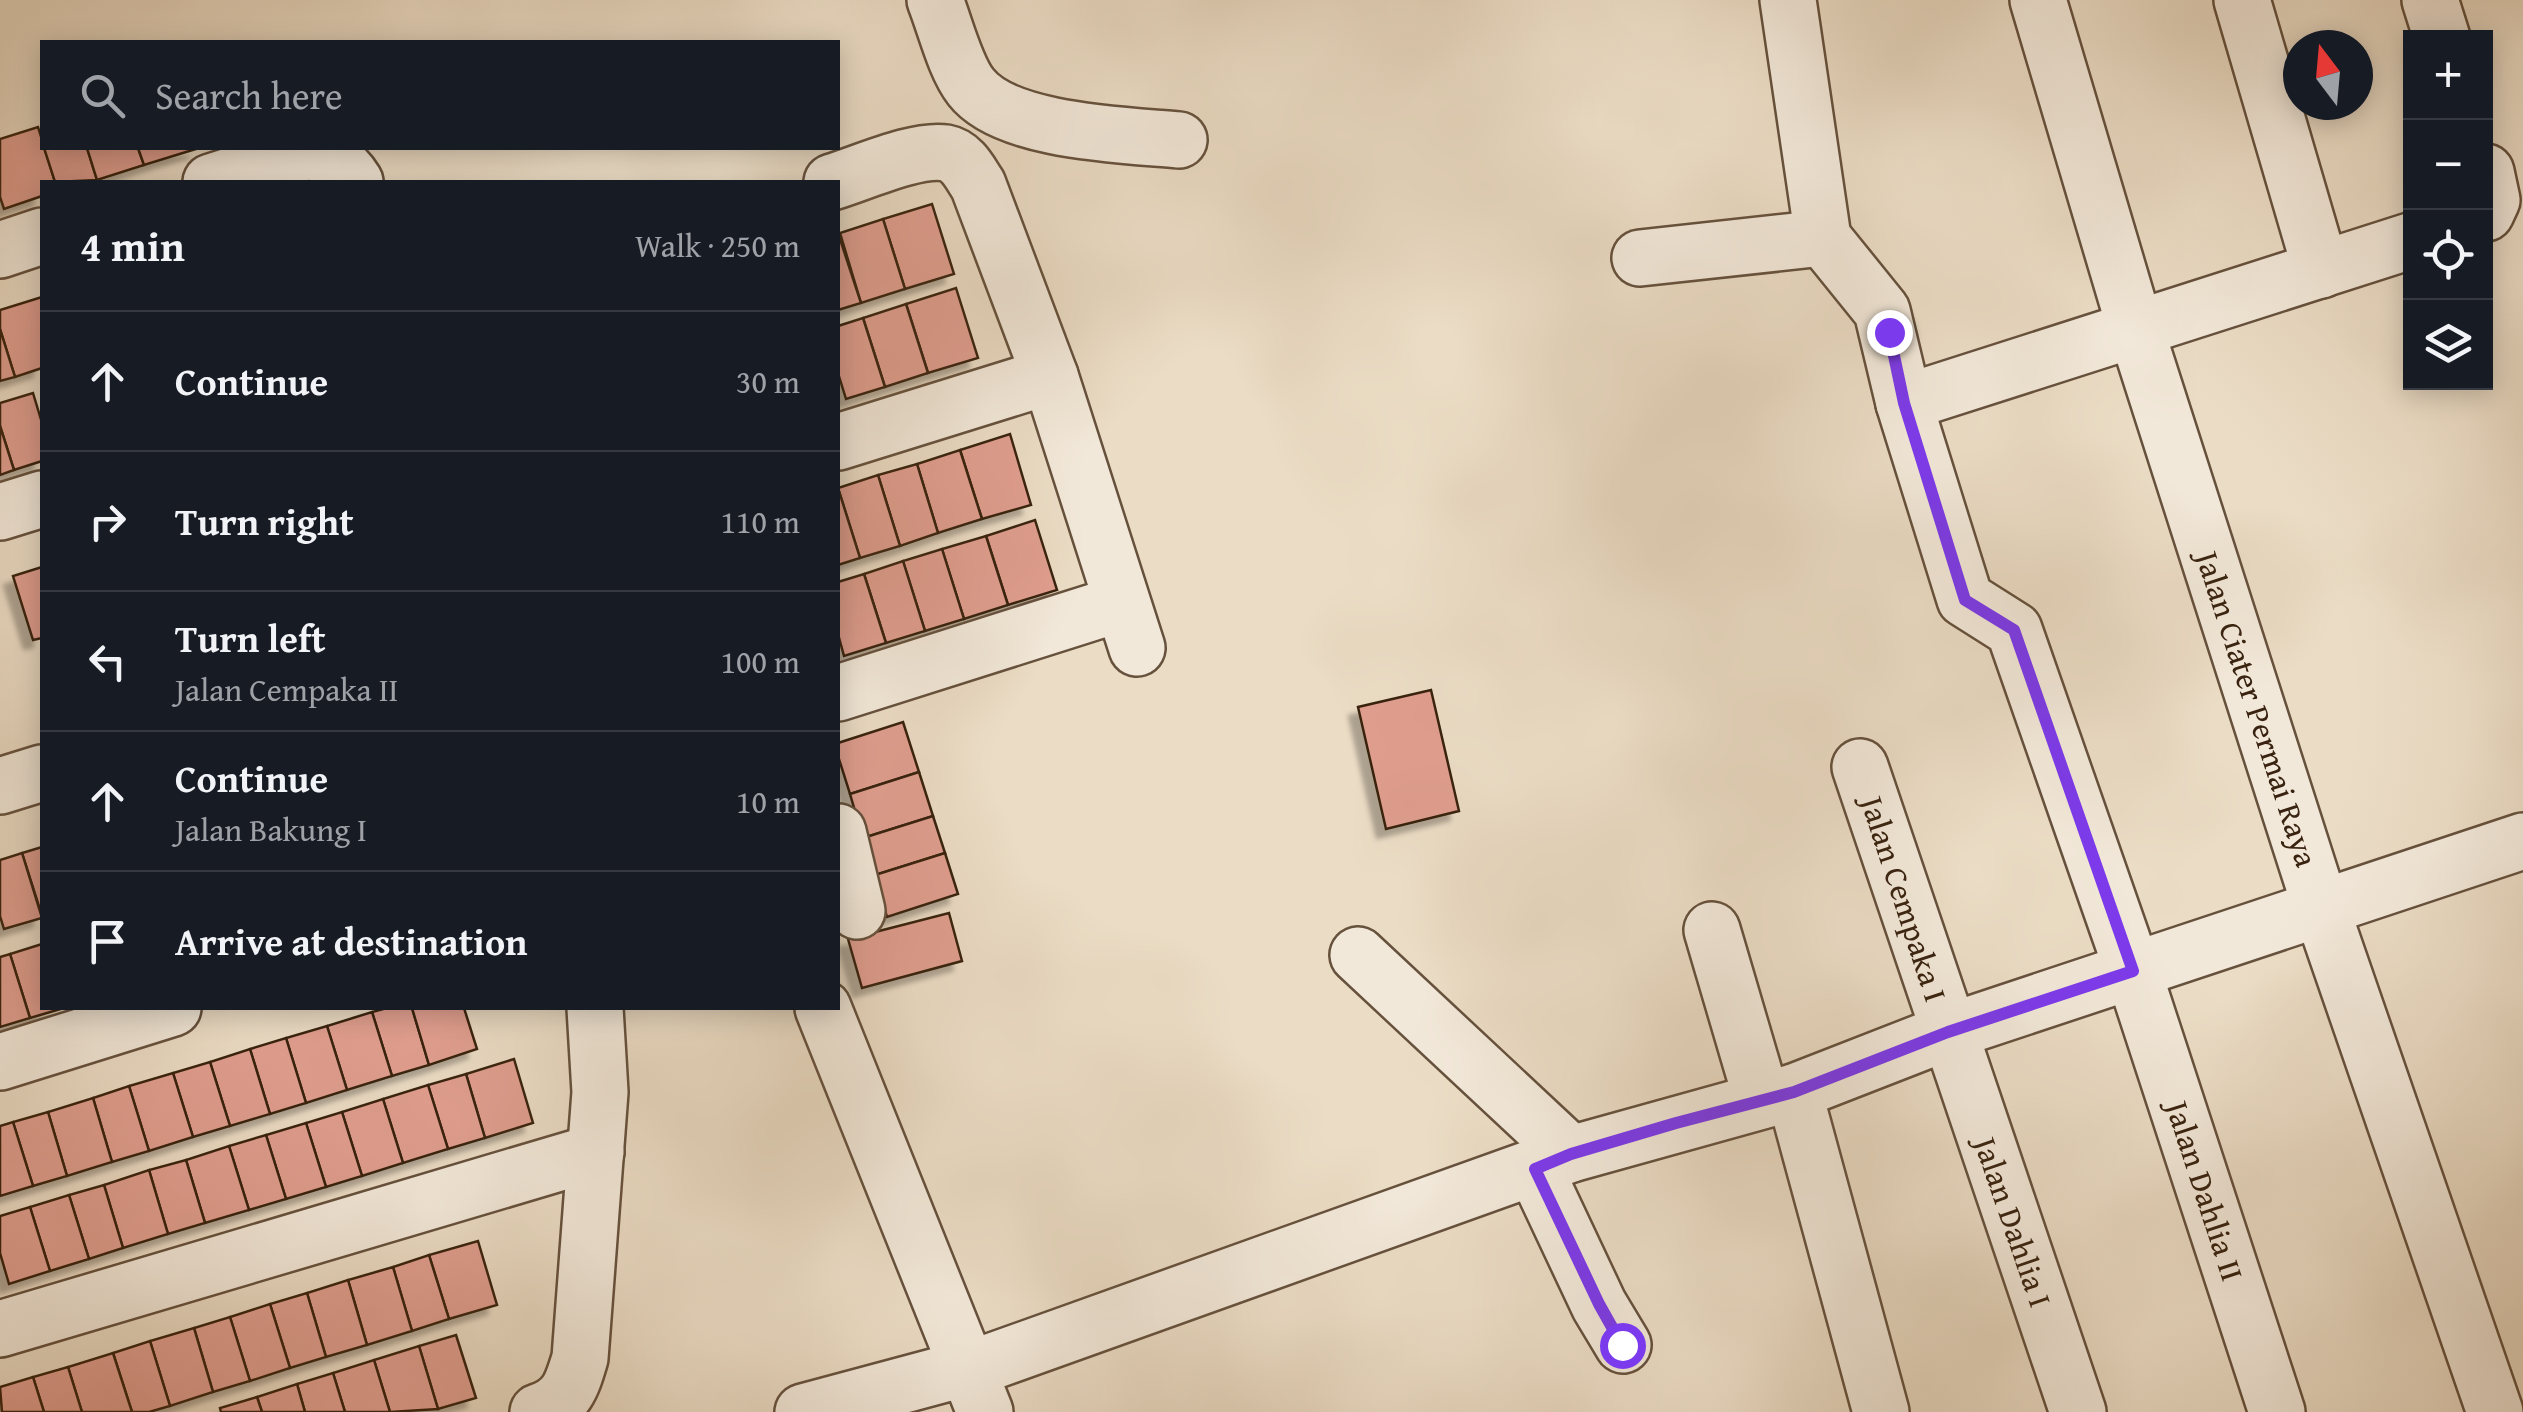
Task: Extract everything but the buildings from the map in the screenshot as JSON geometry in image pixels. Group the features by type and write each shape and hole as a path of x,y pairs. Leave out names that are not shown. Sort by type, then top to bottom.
{"street":[{"path":"935,0 968,83 980,97 1056,128 1179,140"},
{"path":"1640,258 1823,238 1788,0"},
{"name":"Jalan Ciater Permai Raya","path":"2038,0 2135,327 2321,908 2495,1412"},
{"path":"2242,0 2321,270"},
{"path":"2430,0 2439,30"},
{"path":"216,180 305,152 317,152 342,165 354,180"},
{"path":"838,180 923,154 948,153 964,163 978,186 1050,376 1130,626 840,693"},
{"path":"0,250 40,237"},
{"name":"Jalan Dahlia II","path":"1823,238 1882,311 1904,403 1965,600 2014,630 2133,971 2277,1412"},
{"path":"1904,403 2403,243"},
{"path":"840,441 1050,376"},
{"path":"0,512 40,501"},
{"name":"Jalan Cempaka I","path":"1860,766 1948,1032"},
{"path":"0,786 40,773"},
{"path":"840,840 858,911"},
{"path":"802,1412 977,1390 1553,1162 1778,1096 1948,1032 2522,846"},
{"path":"1712,930 1778,1096 1881,1412"},
{"path":"1358,954 1553,1162 1599,1304 1622,1345"},
{"path":"0,1062 166,1010"},
{"path":"538,1412 554,1407 571,1390 580,1358 600,1092 594,1010"},
{"path":"824,1010 977,1390"},
{"name":"Jalan Dahlia I","path":"1948,1032 2078,1412"},
{"path":"0,1329 596,1152"}],"route":[{"path":"1622,1345 1535,1169 1571,1154 1794,1092 1948,1032 2133,971 2014,630 1965,600 1904,403 1889,332"}]}
